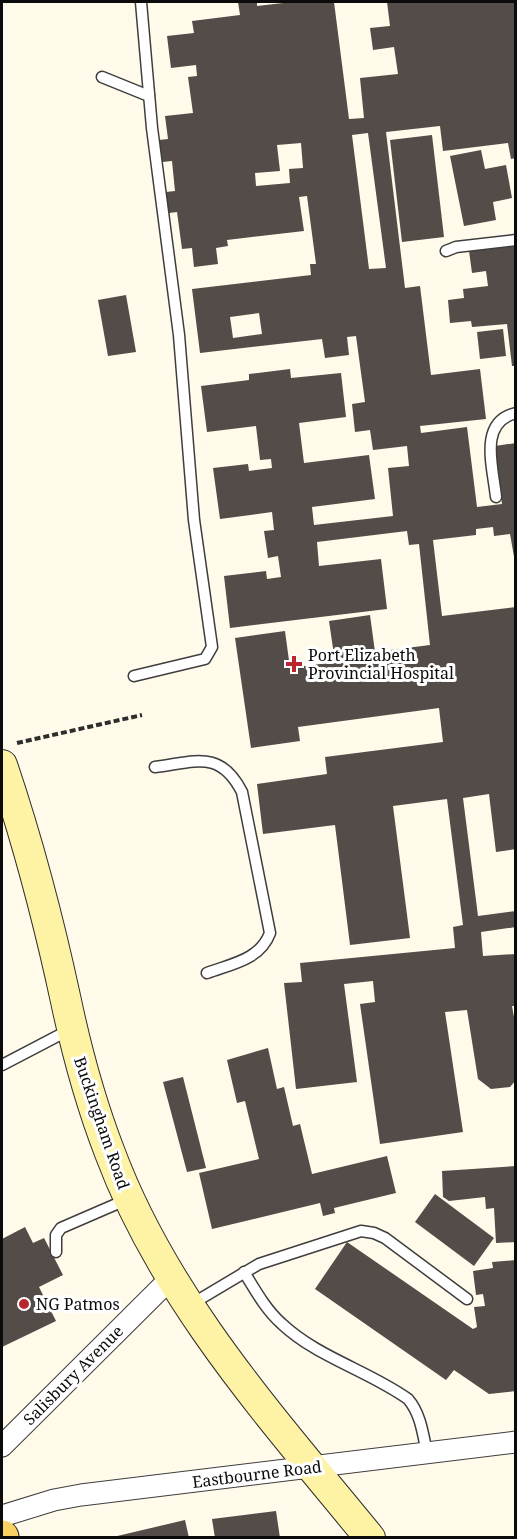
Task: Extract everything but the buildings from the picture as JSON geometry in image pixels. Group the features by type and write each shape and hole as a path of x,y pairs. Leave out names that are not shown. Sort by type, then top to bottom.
{"street":[{"name":"Buckingham Road","path":"7,754 71,1029 87,1085 128,1199 170,1279 232,1369 370,1538"},
{"name":"Salisbury Avenue","path":"2,1446 170,1279"},
{"name":"Eastbourne Road","path":"2,1516 54,1500 81,1495 516,1442"}],"lane":[{"path":"134,676 205,659 212,647 194,520 179,335 149,96 141,2"},
{"path":"102,77 149,96"},
{"path":"446,251 456,247 516,240"},
{"path":"496,496 490,440 492,430 504,415 516,413"},
{"path":"155,767 198,761 213,762 224,767 235,779 242,792 270,933 267,942 258,952 207,973"},
{"path":"2,1065 71,1029"},
{"path":"56,1252 56,1235 61,1228 128,1199"},
{"path":"188,1306 259,1264 361,1231 385,1238 467,1299"},
{"path":"244,1272 269,1311 291,1332 408,1400 414,1406 420,1420 428,1453"}],"path":[{"path":"7,754 142,715"}],"place":[{"name":"Port Elizabeth Provincial Hospital","path":"294,664"},
{"name":"NG Patmos","path":"24,1304"}]}
